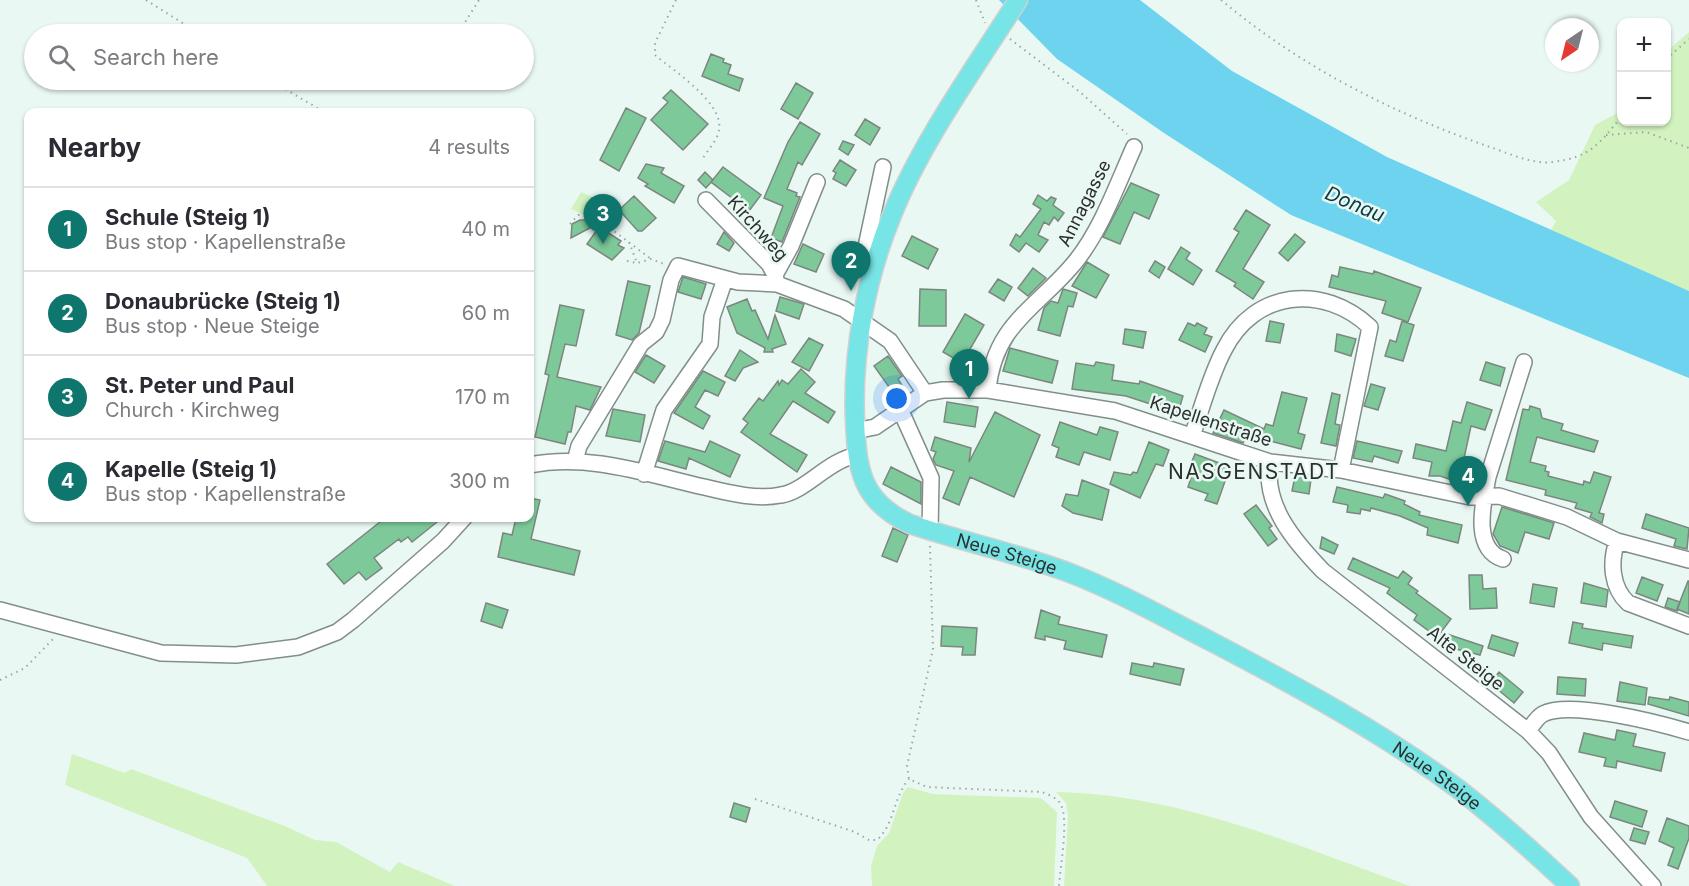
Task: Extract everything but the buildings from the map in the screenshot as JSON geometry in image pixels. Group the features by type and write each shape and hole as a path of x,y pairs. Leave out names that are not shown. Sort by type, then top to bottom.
{"main road":[{"name":"Neue Steige","path":"1018,0 1002,35 915,168 892,214 874,269 862,321 854,398 857,455 866,487 876,503 892,515 930,531 1025,556 1072,574 1133,601 1287,681 1380,736 1459,790 1508,829 1570,886"}],"street":[{"name":"Annagasse","path":"988,390 990,369 1011,326 1077,260 1098,225 1134,147"},
{"path":"874,269 864,256 883,167"},
{"path":"776,280 817,182"},
{"name":"Kirchweg","path":"706,200 753,247 776,280"},
{"name":"Kirchweg","path":"575,460 579,446 628,363 641,344 656,332 662,321 666,297 678,266 738,282 776,280 816,297 862,321"},
{"path":"644,474 664,410 710,344 712,317 725,279"},
{"path":"1192,436 1224,350 1233,336 1272,303 1289,297 1306,297 1342,307 1370,327 1341,471"},
{"path":"862,321 890,341 925,393"},
{"path":"1503,559 1493,555 1484,544 1484,497 1488,477 1524,362"},
{"name":"Kapellenstraße","path":"855,431 875,427 925,393 943,390 988,390 1115,411 1270,462 1341,471 1470,497 1498,496 1567,517 1617,541 1689,560"},
{"path":"900,409 931,478 930,531"},
{"path":"534,465 575,460 740,495 783,495 836,461 857,455"},
{"name":"Alte Steige","path":"1270,462 1269,489 1284,524 1297,544 1323,571 1528,731 1549,753 1591,817 1653,886"},
{"path":"0,610 161,653 236,655 298,647 337,632 353,620 443,541 460,522"},
{"path":"1617,541 1613,563 1621,596 1628,603 1689,626"},
{"path":"1528,731 1542,714 1565,710 1625,716 1689,732"}],"path":[{"path":"146,0 184,24"},
{"path":"464,24 479,0"},
{"path":"676,0 655,43 656,55 711,103 719,119 719,132 703,158"},
{"path":"976,0 1002,35 1080,92 1128,136 1134,147"},
{"path":"1221,0 1346,86 1385,106 1519,157 1550,162 1577,157 1599,145 1617,122"},
{"path":"1671,55 1689,39"},
{"path":"287,90 317,108"},
{"path":"1606,135 1646,132 1689,148"},
{"path":"570,224 578,215 594,216 657,262"},
{"path":"628,239 637,263"},
{"path":"627,261 637,263 651,259"},
{"path":"755,799 855,832 869,840 877,840 886,832 902,787 909,779 907,766 933,649 930,531"},
{"path":"0,680 25,668 38,658 63,627"},
{"path":"909,779 927,787 1042,792 1053,796 1061,805 1063,824 1059,886"}],"green space":[{"path":"1689,32 1689,291 1551,230 1556,221 1536,202 1569,180 1595,125 1617,113 1617,126 1671,126 1671,48"},
{"path":"581,192 616,208 606,225 571,209"},
{"path":"72,754 125,773 131,769 285,826 315,840 336,842 390,872 398,862 455,886 267,886 247,858 65,785"},
{"path":"908,787 933,794 1041,798 1057,812 1054,886 872,886 871,866 877,846 889,833 903,793"},
{"path":"1056,792 1102,795 1192,812 1236,824 1410,886 1064,886 1068,816 1066,803"}],"water":[{"name":"Donau","path":"999,0 1140,0 1232,71 1387,157 1689,291 1689,378 1291,215 1164,133 1057,59"}],"place":[{"name":"St. Peter und Paul","path":"603,244"},
{"name":"Donaubrücke (Steig 1)","path":"851,291"},
{"name":"Schule (Steig 1)","path":"969,399"},
{"name":"Kapelle (Steig 1)","path":"1468,506"}],"district":[{"name":"NASGENSTADT","path":"1254,471"}]}
